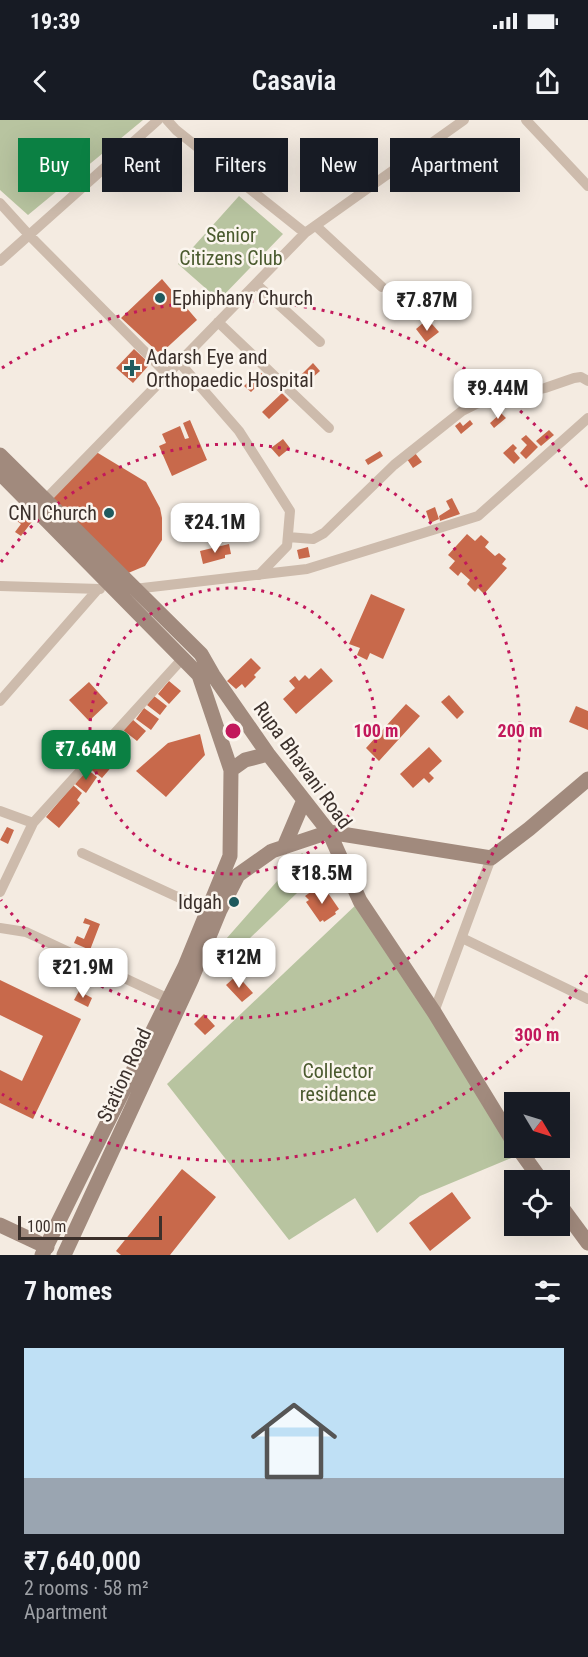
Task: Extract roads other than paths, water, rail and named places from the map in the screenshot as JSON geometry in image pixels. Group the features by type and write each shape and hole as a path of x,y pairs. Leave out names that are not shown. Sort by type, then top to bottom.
{"main road":[{"name":"Rupa Bhavani Road","path":"0,455 201,654 268,754 329,832 360,901 434,1012 504,1127"},
{"path":"0,473 105,589 199,675 231,770 230,856 185,966 49,1252 0,1224"},
{"path":"231,770 245,760 268,754"},
{"path":"491,858 530,829 588,779"},
{"path":"284,847 304,800"},
{"name":"Station Road","path":"64,1255 238,875 272,851 329,832 491,858"},
{"path":"570,1219 588,1243"}],"street":[{"path":"0,261 158,120"},
{"path":"167,120 176,130 305,233"},
{"path":"45,500 305,233 464,120"},
{"path":"526,120 588,186"},
{"path":"0,203 167,374"},
{"path":"316,226 382,286"},
{"path":"256,284 320,342"},
{"path":"218,322 329,428"},
{"path":"179,362 239,431 290,511 286,546 259,575"},
{"path":"288,537 313,539 324,533 394,465 462,411 476,404 545,388 574,378 581,377 588,381"},
{"path":"134,589 307,569 478,516 588,418"},
{"path":"0,586 105,589"},
{"path":"0,701 28,667 105,589"},
{"path":"0,892 33,823 183,658"},
{"path":"0,811 33,823"},
{"path":"82,853 208,911"},
{"path":"434,1012 491,858"},
{"path":"0,928 26,932 169,999"},
{"path":"462,938 588,999"}],"place":[{"name":"Ephiphany Church","path":"160,298"},
{"name":"Adarsh Eye and Orthopaedic Hospital","path":"132,368"},
{"name":"CNI Church","path":"109,513"},
{"name":"Idgah","path":"234,902"}],"park label":[{"name":"Senior Citizens Club","path":"231,246"},
{"name":"Collector residence","path":"338,1082"}]}
